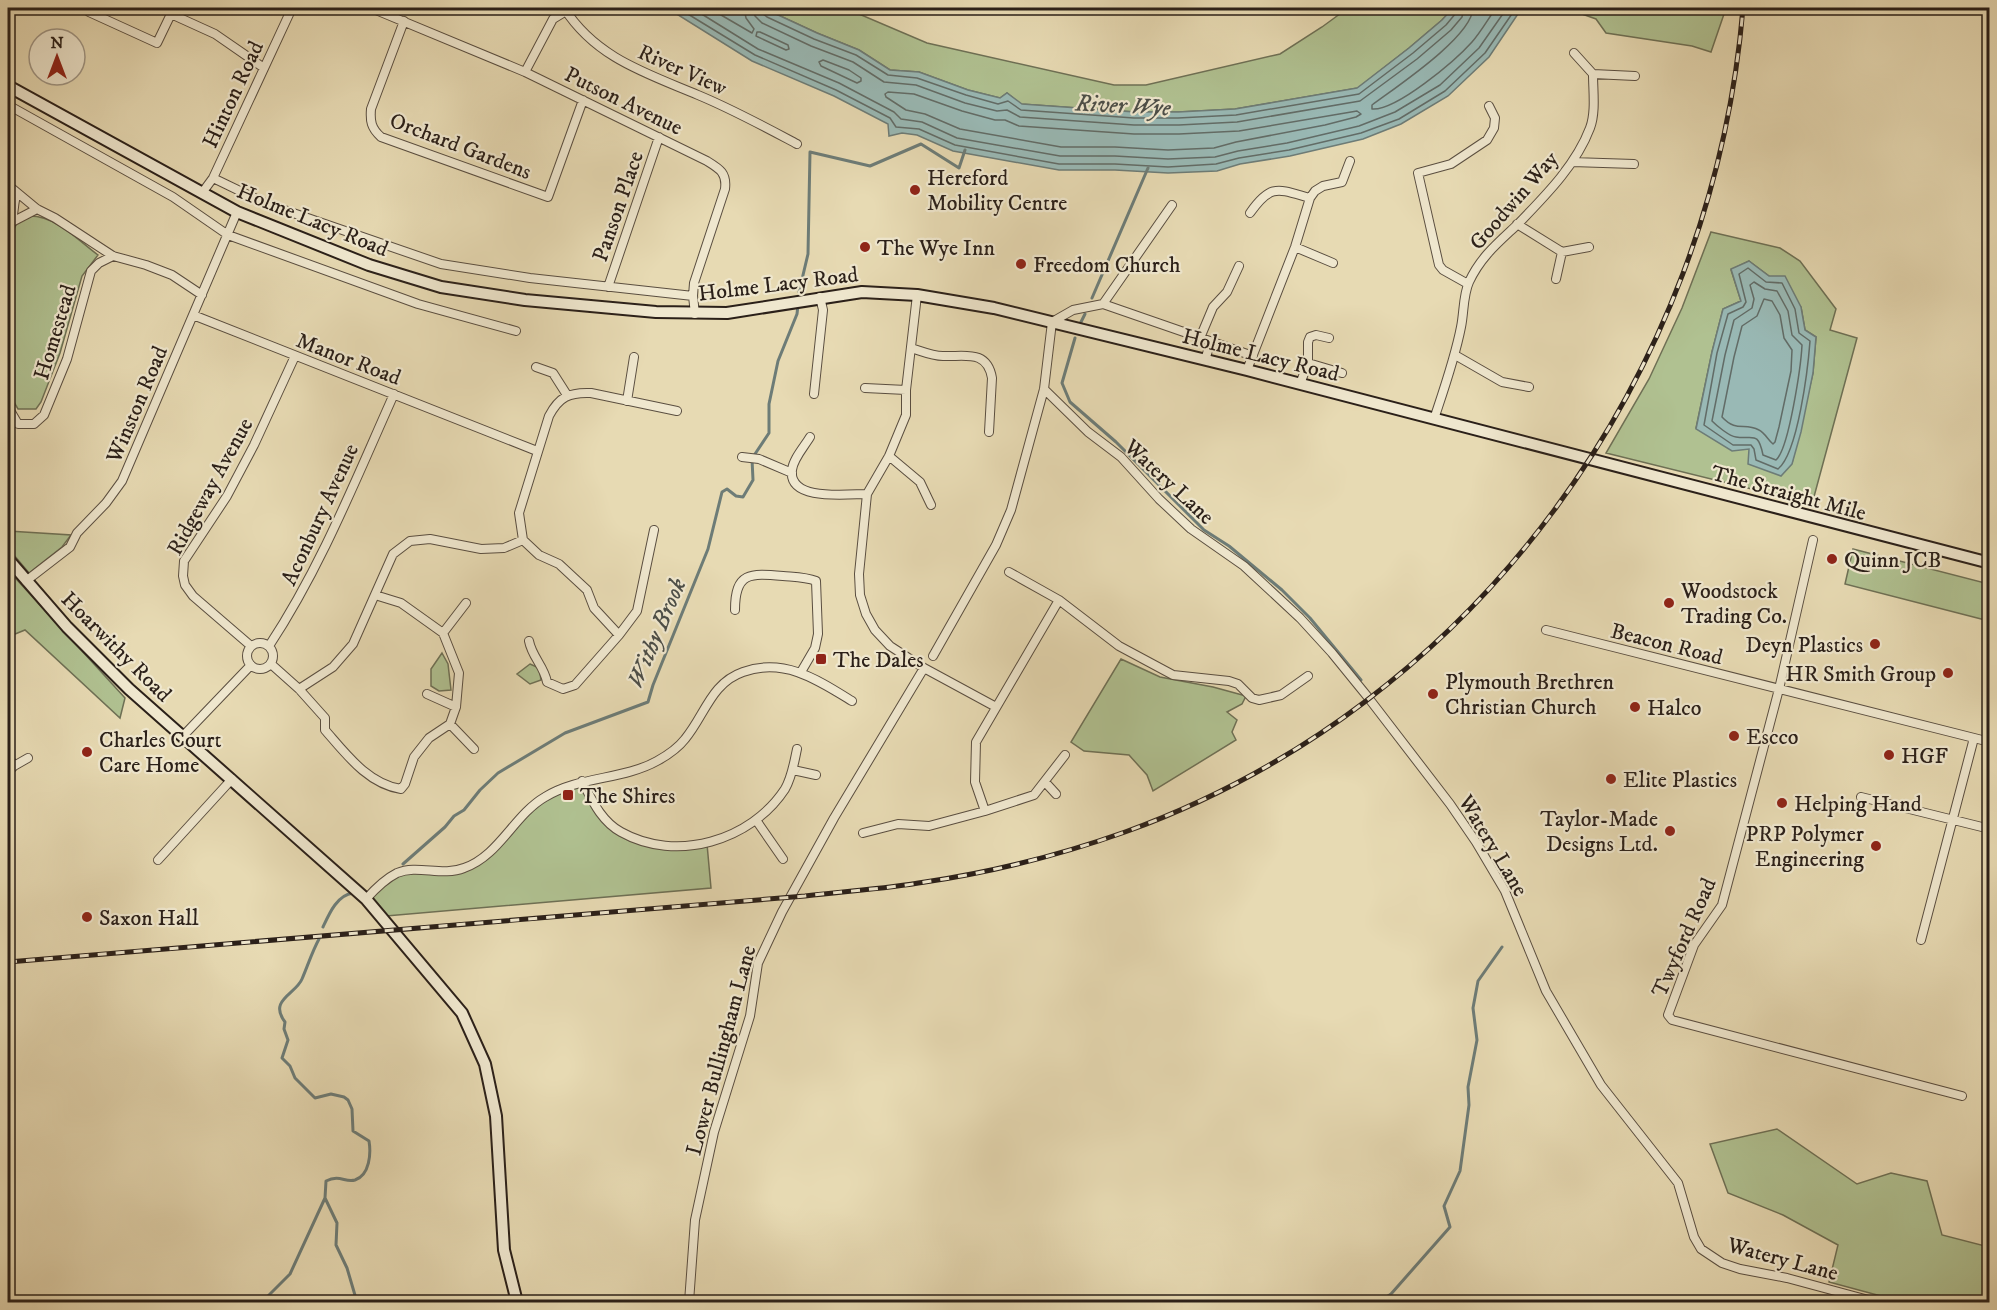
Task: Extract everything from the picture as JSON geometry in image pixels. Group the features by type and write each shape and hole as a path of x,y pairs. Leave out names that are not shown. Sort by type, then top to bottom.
{"street":[{"path":"85,8 89,12 157,43 172,11 215,34 264,68"},
{"name":"Hinton Road","path":"202,193 213,178 292,8"},
{"name":"Putson Avenue","path":"371,8 525,72 717,167 726,180 694,283 695,314"},
{"name":"River View","path":"525,72 553,19 565,9 592,39 616,59 757,122 797,144"},
{"name":"Orchard Gardens","path":"404,21 371,109 370,120 374,131 381,136 548,197 583,100"},
{"path":"1574,53 1593,74 1635,76"},
{"name":"Goodwin Way","path":"1434,419 1455,355 1468,284 1490,250 1558,181 1572,162 1590,128 1593,111 1593,74"},
{"name":"Holme Lacy Road","path":"8,86 237,212 369,265 441,286 525,300 695,314 755,309 862,292 917,295 994,308 1052,322 1247,370 1580,458"},
{"name":"Holme Lacy Road","path":"8,105 173,197 228,235 418,303 516,331"},
{"path":"1468,284 1443,270 1439,265 1418,173 1451,164 1487,140 1494,128 1495,118 1489,106"},
{"name":"Panson Place","path":"608,287 659,137"},
{"path":"1247,370 1294,247 1310,198 1323,186 1342,182 1350,161"},
{"path":"1572,162 1634,164"},
{"path":"213,178 267,204 441,264 530,278 693,296"},
{"path":"8,185 37,209 55,218 113,256 172,275 202,295"},
{"path":"1250,213 1261,197 1277,190 1310,198"},
{"path":"8,230 12,222 17,193"},
{"path":"1103,303 1172,205"},
{"path":"12,222 37,209"},
{"name":"Winston Road","path":"26,581 70,547 78,533 122,481 237,212"},
{"path":"1517,224 1562,252 1589,247"},
{"path":"1294,247 1333,263"},
{"path":"1557,279 1562,252"},
{"name":"Homestead","path":"8,407 18,424 34,424 44,415 66,359 91,271 99,263 113,256"},
{"path":"1200,338 1213,307 1227,291 1239,266"},
{"path":"917,295 906,390 906,415 889,456 867,494 859,574 860,594 866,614 875,630 890,646 924,668 996,707"},
{"path":"814,394 823,310 820,297"},
{"path":"933,656 1004,528 1044,389 1052,322 1073,310 1103,303 1253,356"},
{"name":"Manor Road","path":"194,315 537,451"},
{"path":"1300,384 1308,363 1310,337 1316,335 1329,338"},
{"path":"1205,360 1211,341"},
{"path":"911,348 934,355 976,357 984,361 992,378 989,432"},
{"path":"1455,355 1502,382 1529,387"},
{"name":"Ridgeway Avenue","path":"251,646 194,596 185,585 184,561 227,496 254,445 295,356"},
{"path":"627,401 634,357"},
{"path":"1308,363 1342,373"},
{"path":"536,366 553,373 567,396"},
{"path":"865,388 906,390"},
{"name":"Watery Lane","path":"1044,389 1088,432 1121,456 1159,499 1191,529 1244,566 1300,618 1332,653 1450,804 1499,881 1546,991 1601,1085 1678,1183 1694,1237 1701,1249 1722,1263 1740,1269 1787,1278 1876,1302"},
{"path":"619,636 594,608 587,590 559,564 539,555 523,540 519,513 537,451 556,403 579,392 677,411"},
{"name":"Aconbury Avenue","path":"269,646 296,605 321,557 394,394"},
{"path":"810,437 796,459 792,473 793,480 799,488 809,493 867,494"},
{"path":"889,456 920,482 931,505"},
{"path":"742,457 759,459 792,473"},
{"name":"The Straight Mile","path":"1580,458 1989,563"},
{"path":"529,641 530,650 544,669 547,682 563,689 574,685 619,636 638,611 654,530"},
{"path":"299,689 333,667 353,644 393,554 410,541 430,539 481,549 504,548 523,540"},
{"name":"Twyford Road","path":"1813,540 1779,689 1722,905 1694,945 1668,1015 1672,1020 1962,1096"},
{"name":"Hoarwithy Road","path":"8,559 67,627 105,666 366,899 462,1013 485,1064 496,1116 504,1250 517,1302"},
{"path":"1009,572 1059,600 1119,646 1173,675 1228,681 1238,684 1252,698 1259,700 1281,695 1308,676"},
{"path":"735,610 735,592 741,581 751,575 760,574 816,581 818,584 818,634 815,648 801,672"},
{"path":"271,664 299,689 325,718 325,730 351,759 378,783 401,789 405,784 414,757 429,738 450,724 456,707 459,673 443,633 401,603 375,595"},
{"path":"985,811 975,782 976,742 1059,600"},
{"path":"443,633 466,603"},
{"name":"Beacon Road","path":"1546,630 1989,742"},
{"path":"262,643 269,646 274,655 271,664 261,669 251,665 247,657 251,646 262,643"},
{"path":"183,736 251,665"},
{"path":"366,899 386,880 399,872 412,870 449,872 479,861 501,840 521,815 544,797 582,781 654,763 672,752 686,739 717,688 728,678 743,671 762,667 778,667 801,672 852,701"},
{"name":"Lower Bullingham Lane","path":"688,1302 697,1209 714,1132 750,1016 758,963 782,912 828,829 924,668"},
{"path":"427,694 456,707"},
{"path":"450,724 474,750"},
{"path":"1921,940 1974,738"},
{"path":"582,781 599,813 621,832 663,845 698,845 716,841 756,820 785,789 793,770 796,749"},
{"path":"863,833 898,825 929,826 1034,795 1065,755"},
{"path":"8,756 11,769 28,758"},
{"path":"793,770 816,775"},
{"path":"158,860 232,779"},
{"path":"1045,782 1056,794"},
{"path":"1861,797 1989,829"},
{"path":"756,820 783,859"}],"green space":[{"path":"763,8 845,8 927,43 1114,85 1146,85 1280,54 1348,8 1453,8 1409,48 1358,88 1235,109 1135,112 1021,104 1007,93 1000,98 968,90 919,72 890,70 859,50"},
{"path":"1574,8 1721,8 1724,14 1711,52 1692,46 1606,33 1596,19 1576,12"},
{"path":"30,216 40,217 58,225 98,255 82,276 60,353 41,402 36,409 18,409 8,392 8,241 17,223"},
{"path":"1711,232 1780,248 1800,261 1836,309 1830,330 1857,338 1812,504 1606,453 1649,379 1682,308","holes":["1749,261 1769,276 1801,307 1805,330 1816,337 1813,373 1792,463 1696,428 1723,309 1741,301 1731,270"]},
{"path":"8,531 71,535 62,547 29,573 8,548"},
{"path":"1853,549 1989,584 1989,621 1845,584"},
{"path":"8,570 125,698 120,718 25,630 8,637"},
{"path":"442,653 448,664 451,690 439,691 431,686 431,669"},
{"path":"1121,659 1160,677 1246,696 1242,704 1227,712 1237,720 1232,732 1236,740 1153,791 1147,775 1129,755 1084,751 1071,742"},
{"path":"530,664 539,668 541,680 530,684 517,674"},
{"path":"584,782 601,814 621,832 659,845 707,844 711,888 386,916 366,899 395,877 414,871 441,875 467,870 546,797"},
{"path":"1777,1129 1857,1184 1891,1173 1927,1181 1942,1235 1989,1247 1989,1302 1903,1302 1829,1282 1838,1245 1783,1215 1728,1193 1710,1144"}],"water":[{"path":"667,8 763,8 859,50 890,70 919,72 968,90 1000,98 1007,93 1022,104 1135,112 1178,112 1235,109 1357,88 1409,48 1453,8 1522,8 1489,57 1448,96 1401,124 1363,139 1290,156 1240,164 1217,171 1168,173 1059,170 953,151 917,135 902,133 889,136 888,124 834,96 752,61"},
{"path":"1749,261 1769,276 1785,276 1801,307 1805,330 1816,337 1813,373 1801,432 1792,464 1781,476 1748,464 1749,449 1732,451 1696,429 1723,309 1741,301 1731,269"}],"waterway":[{"path":"799,292 808,254 810,152 870,166 921,144 959,168 965,150"},
{"path":"1092,298 1148,168"},
{"name":"Withy Brook","path":"753,457 769,433 769,404 778,361 797,314 798,305"},
{"path":"1080,324 1085,314"},
{"path":"1075,338 1062,383 1070,402 1116,442 1204,530 1229,546 1282,590 1310,618 1361,680"},
{"name":"Withy Brook","path":"403,864 445,827 454,816 464,810 498,773 565,733 648,702 708,549 722,492 727,489 736,496 743,497 753,480 752,459"},
{"path":"323,927 338,901 353,893"},
{"path":"262,1302 290,1274 325,1198 326,1181 335,1178 351,1181 360,1177 367,1169 370,1151 369,1141 353,1131 352,1109 348,1100 331,1094 315,1098 295,1078 290,1066 282,1058 288,1040 281,1014 281,1003 302,979 319,939"},
{"path":"1379,1302 1391,1294 1450,1227 1444,1206 1460,1171 1469,1105 1468,1087 1477,1040 1473,1008 1478,981 1502,947"},
{"path":"325,1198 337,1223 336,1245 347,1268 357,1302"}],"railway":[{"path":"8,962 805,896 950,878 1051,855 1125,832 1251,775 1365,701 1467,613 1554,510 1626,397 1683,274 1722,144 1743,8"}],"place":[{"name":"Hereford Mobility Centre","path":"915,190"},
{"name":"The Wye Inn","path":"865,247"},
{"name":"Freedom Church","path":"1021,264"},
{"name":"Quinn JCB","path":"1832,559"},
{"name":"Woodstock Trading Co.","path":"1669,603"},
{"name":"Deyn Plastics","path":"1875,644"},
{"name":"The Dales","path":"821,659"},
{"name":"HR Smith Group","path":"1948,673"},
{"name":"Plymouth Brethren Christian Church","path":"1433,694"},
{"name":"Halco","path":"1635,707"},
{"name":"Escco","path":"1734,736"},
{"name":"Charles Court Care Home","path":"87,752"},
{"name":"HGF","path":"1889,755"},
{"name":"Elite Plastics","path":"1611,779"},
{"name":"The Shires","path":"568,795"},
{"name":"Helping Hand","path":"1782,803"},
{"name":"Taylor-Made Designs Ltd.","path":"1670,831"},
{"name":"PRP Polymer Engineering","path":"1876,846"},
{"name":"Saxon Hall","path":"87,917"}],"water label":[{"name":"River Wye","path":"1123,105"}]}
